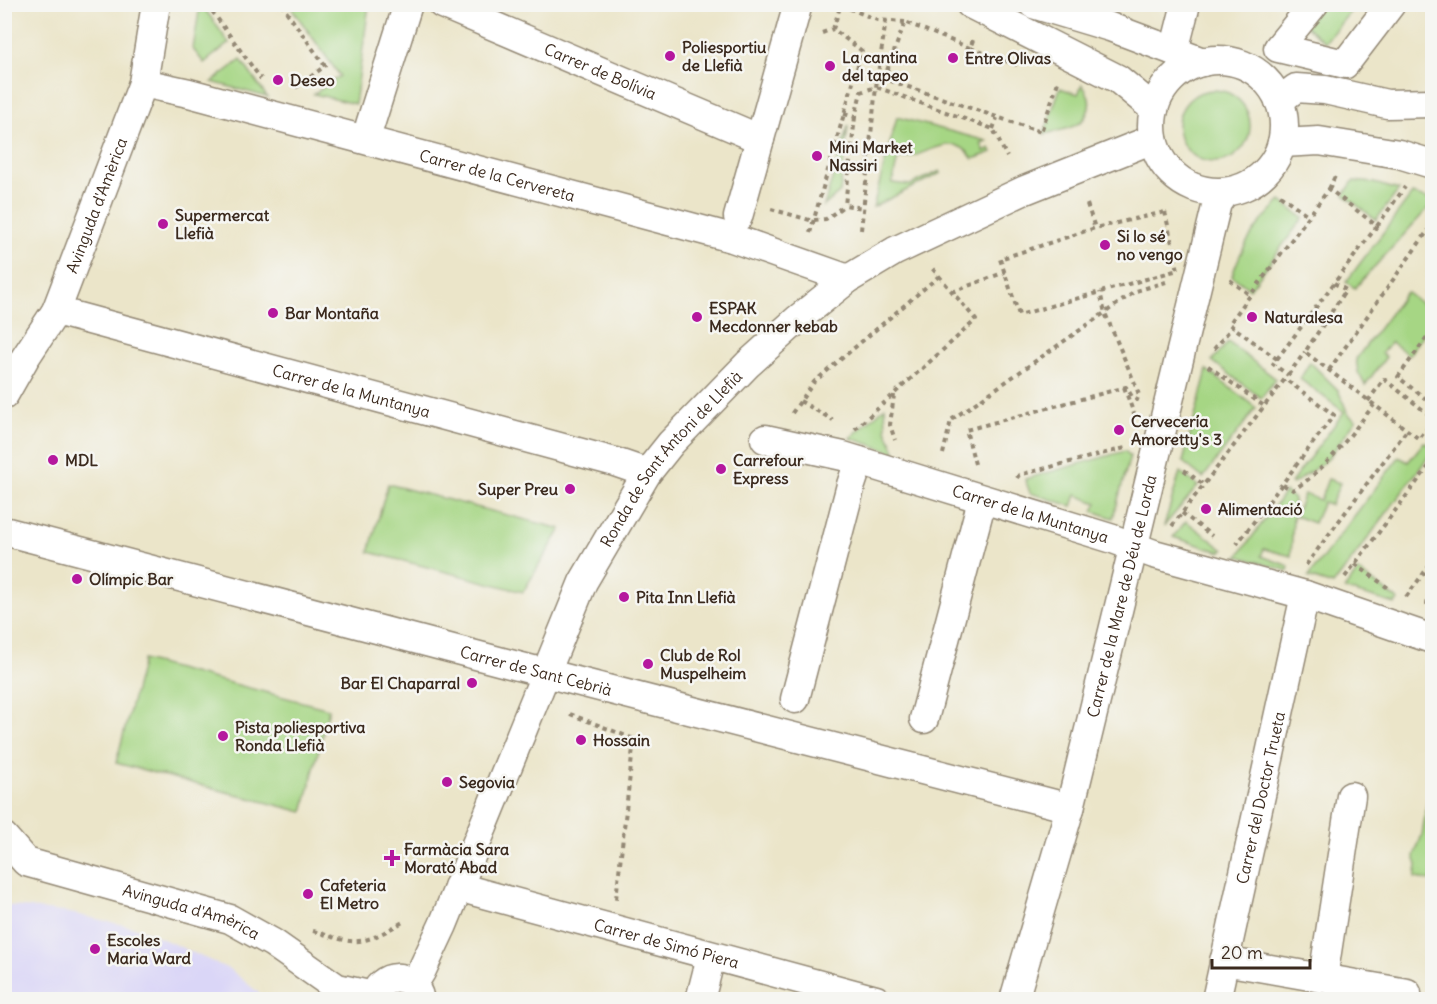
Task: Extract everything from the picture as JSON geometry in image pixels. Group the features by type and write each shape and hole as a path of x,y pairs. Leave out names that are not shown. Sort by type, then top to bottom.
{"street":[{"name":"Avinguda d'Amèrica","path":"4,395 15,355 56,311 143,83 156,4"},
{"path":"370,125 408,4"},
{"name":"Carrer de Bolívia","path":"442,4 760,139"},
{"path":"738,217 798,4"},
{"path":"970,4 1118,79 1154,109"},
{"path":"1033,4 1110,27 1203,62"},
{"path":"1174,51 1186,4"},
{"path":"1314,4 1278,48 1345,64 1391,4"},
{"path":"1218,60 1249,67 1272,87 1279,101 1284,122 1282,143 1274,161 1261,176 1244,187 1225,192 1205,191 1187,185 1171,173 1159,157 1153,139 1151,124 1161,93 1172,78 1186,68 1203,62 1218,60"},
{"name":"Carrer de la Cervereta","path":"143,83 200,96 732,238 849,279"},
{"path":"1279,101 1296,88 1325,90 1387,104 1432,104"},
{"name":"Ronda de Sant Antoni de Llefià","path":"417,992 422,972 583,582 647,473 671,443 726,385 798,319 849,279 895,251 1016,194 1153,139"},
{"path":"1282,143 1319,141 1400,154 1432,164"},
{"name":"Carrer de la Mare de Déu de Lorda","path":"1014,999 1070,808 1216,203 1225,192"},
{"name":"Carrer de la Muntanya","path":"56,311 615,462 647,473"},
{"name":"Carrer de la Muntanya","path":"769,440 852,449 982,500 1154,555 1304,582 1432,639"},
{"path":"795,699 851,485 852,449"},
{"path":"924,719 982,500"},
{"name":"Carrer de Sant Cebrià","path":"4,531 545,674 1070,808"},
{"name":"Carrer del Doctor Trueta","path":"1216,999 1304,582"},
{"path":"1323,978 1351,796"},
{"name":"Avinguda d'Amèrica","path":"4,837 15,867 230,919 273,943 337,988 373,998"},
{"name":"Carrer de Simó Piera","path":"458,887 711,957 876,999"},
{"path":"700,999 711,957"},
{"path":"1224,961 1407,993 1406,999"},
{"path":"373,998 378,986 390,979 404,979 417,992"}],"path":[{"path":"207,4 266,86"},
{"path":"281,4 325,66 292,90"},
{"path":"808,237 862,51 833,29 841,5 865,16 905,22 1025,68"},
{"path":"861,230 876,87 886,20"},
{"path":"905,22 885,76 888,80 1041,132 1059,81"},
{"path":"970,48 974,39"},
{"path":"845,205 855,117 861,92 876,87 993,129 1007,157"},
{"path":"913,100 917,90"},
{"path":"844,114 855,117"},
{"path":"993,129 997,118"},
{"path":"1277,359 1229,324 1329,189 1337,171"},
{"path":"1232,551 1334,415 1273,364 1407,183"},
{"path":"1329,189 1377,225"},
{"path":"1280,195 1309,216"},
{"path":"1087,204 1095,228"},
{"path":"814,220 826,219 845,205 863,208"},
{"path":"1165,212 1178,270 1019,315 1000,259 1095,228 1165,212"},
{"path":"1329,370 1432,225"},
{"path":"852,449 894,393 976,320 931,267"},
{"path":"952,292 1005,272"},
{"path":"769,440 814,382 939,276"},
{"path":"1147,279 1150,287"},
{"path":"942,460 951,420 1136,291 1171,281"},
{"path":"1233,283 1251,296"},
{"path":"1170,529 1305,352 1346,290 1334,283"},
{"path":"1100,292 1105,313 1137,386 1139,395 1137,400 1124,387"},
{"path":"1218,345 1233,326"},
{"path":"1368,401 1384,379 1398,377 1432,330"},
{"path":"1305,352 1419,439 1432,424"},
{"path":"1205,364 1264,406"},
{"path":"1398,377 1432,404"},
{"path":"1384,379 1432,417"},
{"path":"1124,387 1134,414 1145,416"},
{"path":"977,471 966,430 1124,387"},
{"path":"894,393 890,425 897,444"},
{"path":"800,401 842,425"},
{"path":"1283,485 1293,490 1330,461 1374,405"},
{"path":"1304,582 1407,430"},
{"path":"1014,483 1019,475 1126,448"},
{"path":"1346,576 1432,462"},
{"path":"1179,466 1204,485"},
{"path":"1182,513 1215,538"},
{"path":"1403,600 1432,562"},
{"path":"1427,607 1432,562"},
{"path":"1355,564 1395,594"},
{"path":"569,714 634,739 615,901"},
{"path":"309,930 346,941 362,941 382,934 402,922"}],"shaded area":[{"name":"Escoles Maria Ward","path":"6,905 70,913 141,929 231,970 266,999 5,999"}],"green space":[{"path":"200,5 229,43 204,63 193,49"},
{"path":"294,5 369,5 355,104 314,94 340,76 293,10"},
{"path":"1314,5 1356,5 1325,42 1300,21"},
{"path":"241,60 267,97 212,82"},
{"path":"1082,85 1090,102 1086,115 1071,127 1044,134 1060,88 1078,94"},
{"path":"1214,90 1228,93 1240,100 1247,112 1250,126 1247,140 1240,152 1228,159 1214,162 1200,159 1188,152 1181,140 1178,126 1181,112 1188,100 1200,93"},
{"path":"897,117 987,141 981,143 984,151 990,148 992,152 973,159 965,150 956,145 947,145 908,158 898,158 892,183 910,185 940,171 941,173 873,207"},
{"path":"848,126 840,192 824,206"},
{"path":"1353,181 1374,183 1399,190 1376,220 1344,195"},
{"path":"1412,194 1432,200 1432,204 1355,288 1346,282"},
{"path":"1281,201 1303,218 1250,289 1232,276 1240,254 1251,235"},
{"path":"1406,292 1432,312 1432,323 1409,355 1391,342 1382,353 1386,357 1365,385 1358,372 1356,359"},
{"path":"1228,342 1276,379 1261,398 1212,361"},
{"path":"1310,362 1338,390 1348,414 1356,420 1327,460 1293,484 1291,483 1344,412 1300,379"},
{"path":"1207,370 1256,408 1203,478 1183,462"},
{"path":"885,407 886,429 896,453 850,438"},
{"path":"1424,442 1432,447 1432,452 1333,585 1308,577 1399,457 1408,462"},
{"path":"1125,451 1130,456 1113,518 1093,511 1097,503 1076,495 1072,506 1030,493 1025,479"},
{"path":"1180,472 1198,486 1164,526"},
{"path":"1328,479 1340,483 1331,505 1323,502 1314,523 1295,516 1304,494 1320,500"},
{"path":"388,484 561,529 523,592 369,552"},
{"path":"1285,492 1294,499 1291,556 1264,549 1261,556 1289,566 1288,571 1238,556"},
{"path":"1186,521 1224,550 1221,552 1173,537"},
{"path":"1358,571 1398,600 1395,604 1344,589"},
{"name":"Pista poliesportiva Ronda Llefià","path":"143,660 329,709 303,812 116,763"},
{"path":"1427,802 1432,803 1432,881 1415,878 1417,865 1414,856 1422,835"}],"place":[{"name":"Poliesportiu de Llefià","path":"670,56"},
{"name":"Entre Olivas","path":"953,58"},
{"name":"La cantina del tapeo","path":"830,66"},
{"name":"Deseo","path":"278,80"},
{"name":"Mini Market Nassiri","path":"817,156"},
{"name":"Supermercat Llefià","path":"163,224"},
{"name":"Si lo sé no vengo","path":"1105,245"},
{"name":"Bar Montaña","path":"273,313"},
{"name":"ESPAK Mecdonner kebab","path":"697,317"},
{"name":"Naturalesa","path":"1252,317"},
{"name":"Cervecería Amoretty's 3","path":"1119,430"},
{"name":"MDL","path":"53,460"},
{"name":"Carrefour Express","path":"721,469"},
{"name":"Super Preu","path":"570,489"},
{"name":"Alimentació","path":"1206,509"},
{"name":"Olímpic Bar","path":"77,579"},
{"name":"Pita Inn Llefià","path":"624,597"},
{"name":"Club de Rol Muspelheim","path":"648,664"},
{"name":"Bar El Chaparral","path":"472,683"},
{"name":"Pista poliesportiva Ronda Llefià","path":"223,736"},
{"name":"Hossain","path":"581,740"},
{"name":"Segovia","path":"447,782"},
{"name":"Farmàcia Sara Morató Abad","path":"392,858"},
{"name":"Cafeteria El Metro","path":"308,894"},
{"name":"Escoles Maria Ward","path":"95,949"}]}
